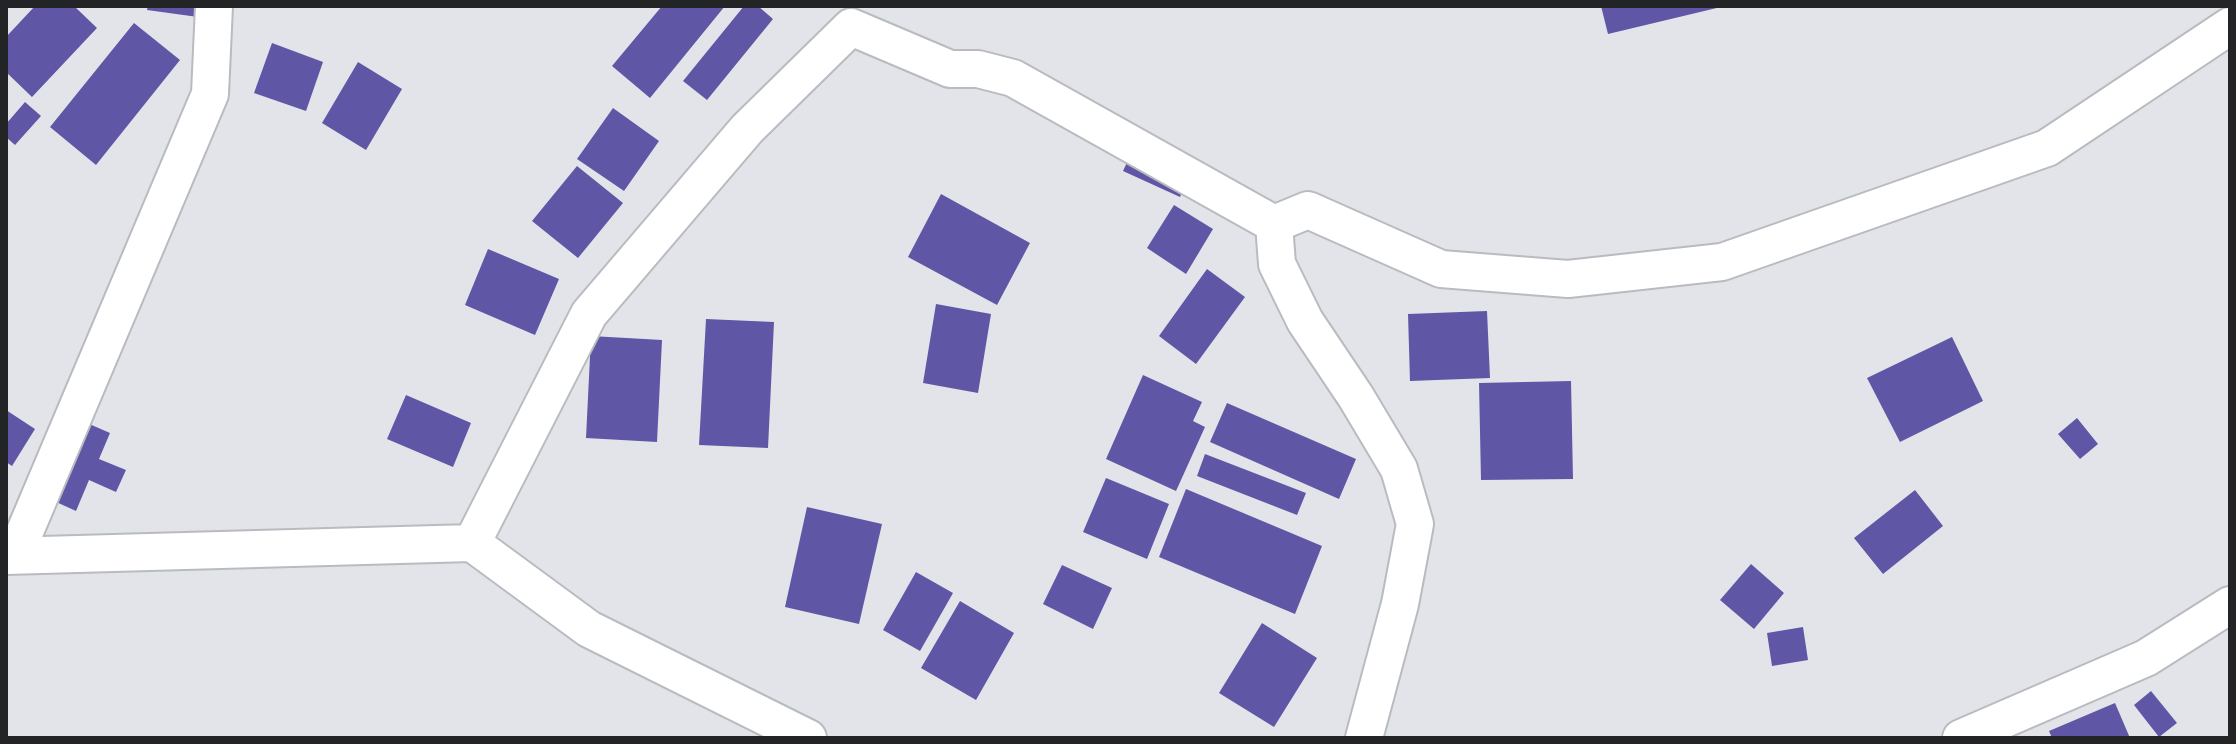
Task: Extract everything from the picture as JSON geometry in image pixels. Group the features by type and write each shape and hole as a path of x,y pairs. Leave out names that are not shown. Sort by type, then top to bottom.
{"street":[{"path":"214,6 210,94 10,556 472,543 589,629 808,738"},
{"path":"1274,224 1308,210 1441,269 1568,279 1722,262 2047,148 2230,26"},
{"path":"472,543 589,314 747,129 851,27 950,69 978,69 1013,78 1274,224"},
{"path":"1274,224 1277,264 1305,321 1399,469 1415,524 1400,604 1364,738"},
{"path":"1961,738 2146,658 2230,605"}],"building":[{"path":"35,6 74,6 97,28 32,97 6,72 6,37"},
{"path":"148,6 199,6 198,17 147,10"},
{"path":"662,6 725,6 650,98 612,66"},
{"path":"744,6 758,6 773,19 707,100 683,81"},
{"path":"1601,6 1721,6 1721,7 1608,34"},
{"path":"134,23 180,60 96,165 50,127"},
{"path":"272,43 323,62 306,111 254,93"},
{"path":"358,62 402,89 366,150 322,123"},
{"path":"25,102 41,116 15,145 6,137 6,124"},
{"path":"613,108 659,141 624,191 577,159"},
{"path":"1136,143 1193,169 1180,197 1123,171"},
{"path":"577,166 623,203 578,258 532,221"},
{"path":"941,194 1030,243 997,305 908,257"},
{"path":"1174,205 1213,229 1186,274 1147,248"},
{"path":"488,249 559,279 535,335 465,305"},
{"path":"1207,269 1245,297 1196,364 1159,336"},
{"path":"936,304 991,314 978,393 923,383"},
{"path":"1487,311 1490,378 1410,381 1408,314"},
{"path":"706,319 774,322 768,448 699,445"},
{"path":"591,336 662,340 657,442 586,438"},
{"path":"1952,337 1983,401 1900,442 1867,378"},
{"path":"1143,375 1202,402 1193,421 1205,427 1176,491 1106,459"},
{"path":"1571,381 1573,479 1481,480 1479,383"},
{"path":"406,395 471,423 453,467 387,439"},
{"path":"1227,403 1356,459 1339,499 1210,442"},
{"path":"6,410 35,429 12,466 6,462"},
{"path":"2077,418 2098,444 2080,459 2058,434"},
{"path":"87,423 110,433 99,459 126,470 116,492 89,480 76,511 54,501"},
{"path":"1205,454 1306,493 1297,515 1197,476"},
{"path":"1106,478 1169,504 1147,559 1083,532"},
{"path":"1186,489 1322,546 1295,614 1159,557"},
{"path":"1915,490 1943,526 1883,574 1854,538"},
{"path":"807,507 882,524 859,624 785,607"},
{"path":"1751,564 1784,593 1754,629 1720,600"},
{"path":"1062,565 1112,588 1093,629 1043,604"},
{"path":"916,572 953,593 920,651 883,630"},
{"path":"960,601 1014,633 976,700 921,668"},
{"path":"1262,623 1317,658 1274,727 1219,693"},
{"path":"1803,627 1808,660 1772,666 1767,633"},
{"path":"2151,691 2177,723 2159,737 2134,705"},
{"path":"2115,703 2130,738 2052,738 2049,731"}]}
